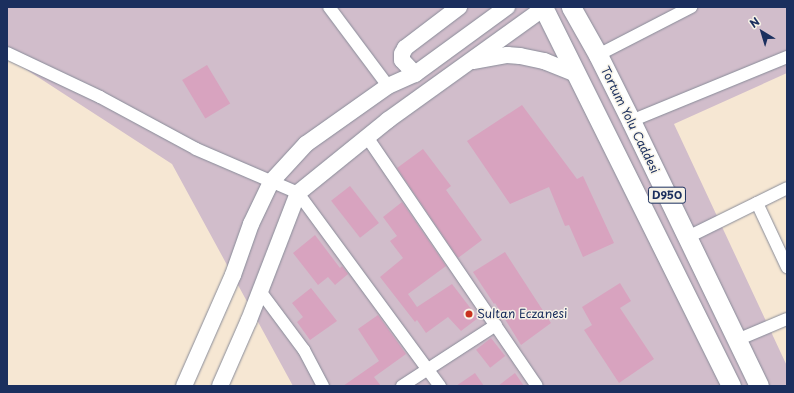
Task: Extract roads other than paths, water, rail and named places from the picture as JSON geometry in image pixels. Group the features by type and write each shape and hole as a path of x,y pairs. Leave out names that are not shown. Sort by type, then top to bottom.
{"highway":[{"name":"D950","path":"544,7 731,386"},
{"name":"Tortum Yolu Caddesi","path":"571,7 598,55 631,121 759,386"}],"main road":[{"path":"415,74 402,60 402,54 405,48 459,7"},
{"path":"184,386 233,274 251,224 271,182 306,144 388,86 415,74 507,7"},
{"path":"220,386 260,291 298,193 367,136 544,7"},
{"path":"469,62 507,55 535,59 577,74"}],"street":[{"path":"329,7 388,86"},
{"path":"598,55 691,7"},
{"path":"7,53 100,97 196,148 298,193 429,369 440,386"},
{"path":"631,121 787,56"},
{"path":"367,136 537,386"},
{"path":"688,238 787,188"},
{"path":"757,203 787,267"},
{"path":"260,291 304,350 323,386"},
{"path":"737,340 787,319"},
{"path":"402,386 496,325"}],"place":[{"name":"Sultan Eczanesi","path":"469,314"}]}
